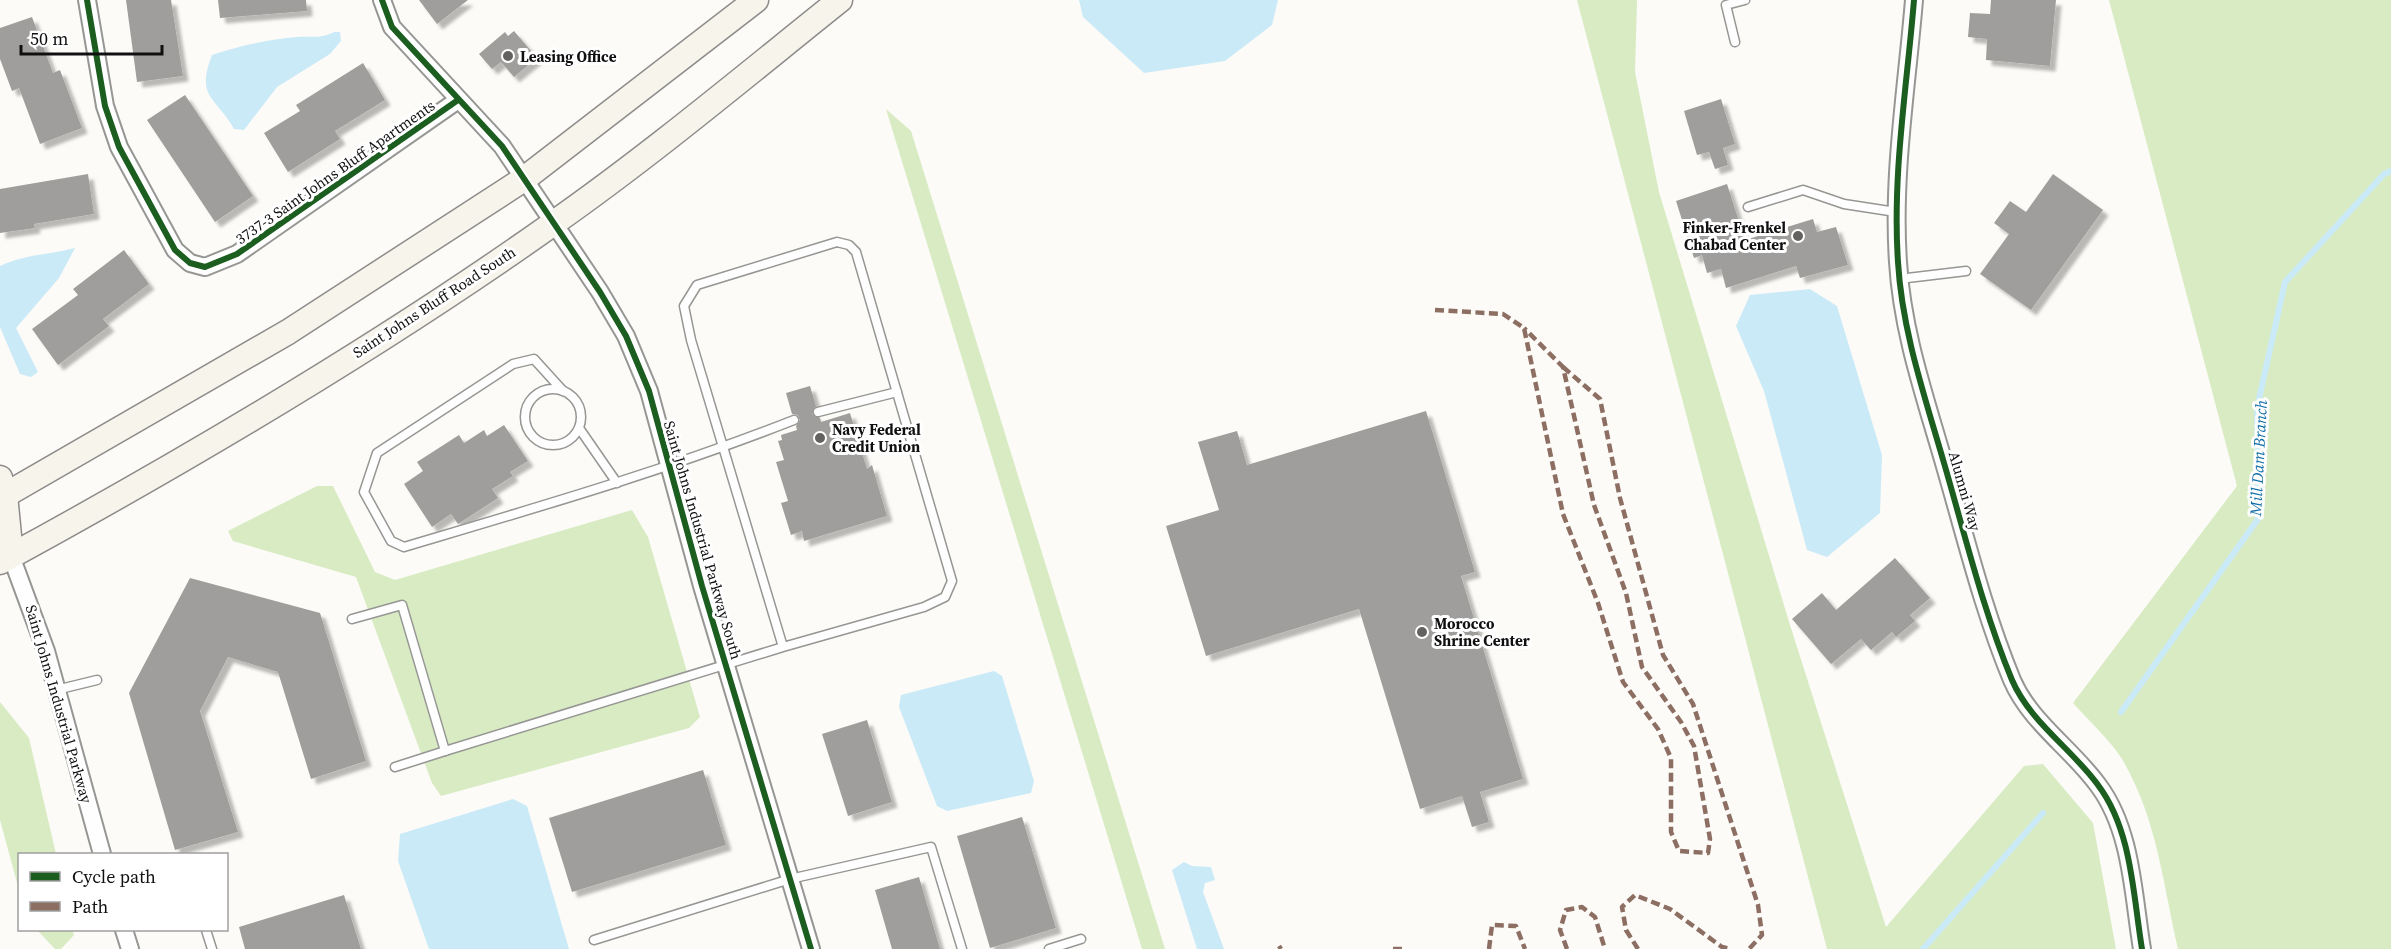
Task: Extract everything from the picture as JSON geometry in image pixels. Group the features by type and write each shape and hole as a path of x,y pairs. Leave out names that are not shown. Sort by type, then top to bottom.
{"main road":[{"path":"4,554 2,491 288,332 524,179 756,0"},
{"name":"Saint Johns Bluff Road South","path":"4,554 222,436 432,305 552,225 651,153 840,0"}],"street":[{"name":"3737-3 Saint Johns Bluff Apartments","path":"87,0 105,106 119,147 176,250 190,263 205,267 237,254 458,100"},
{"name":"Saint Johns Industrial Parkway South","path":"382,0 392,27 502,146 552,225 600,292 626,336 649,391 667,464 725,664 811,949"},
{"name":"Alumni Way","path":"1914,0 1896,212 1899,279 1905,324 1997,639 2013,683 2031,711 2078,760 2115,810 2126,853 2142,949"},
{"name":"Saint Johns Industrial Parkway","path":"4,554 25,586 101,853"},
{"path":"124,931 130,949"}],"lane":[{"path":"1735,42 1726,6 1745,0"},
{"path":"1748,207 1803,190 1844,204 1896,212"},
{"path":"395,767 783,646 924,607 945,597 952,581 856,252 849,245 837,242 697,285 684,306 689,333 783,646"},
{"path":"1899,279 1966,271"},
{"path":"562,390 545,390 530,401 525,418 527,428 539,442 548,445 567,442 579,428 581,419 577,402 562,390 534,359 513,364 377,453 364,492 391,540 404,547 617,483 667,464 723,448 794,420"},
{"path":"818,412 897,392"},
{"path":"579,428 617,483"},
{"path":"352,619 402,605 446,751"},
{"path":"56,690 97,680"},
{"path":"594,940 790,879 931,847 962,949"},
{"path":"207,931 212,949"},
{"path":"1049,949 1081,939"}],"green space":[{"path":"1577,0 1637,0 1635,72 1659,192 1790,625 1886,927 2024,766 2043,764 2093,823 2116,949 1827,949"},
{"path":"2109,0 2391,0 2391,949 2178,949 2158,852 2134,781 2117,752 2073,703 2237,486"},
{"path":"886,109 911,131 1165,949 1142,949"},
{"path":"317,486 333,486 375,572 395,580 632,510 648,537 700,717 689,728 441,796 432,783 356,577 233,541 228,531"},
{"path":"0,702 29,738 56,853 18,853 18,886 0,820"},
{"path":"38,931 72,931 74,935 61,949 55,949"}],"water":[{"path":"1079,0 1278,0 1272,25 1225,61 1144,73 1083,17"},
{"path":"340,32 341,41 330,54 277,87 244,130 234,129 210,96 206,81 212,55 265,41 320,36"},
{"path":"75,248 59,278 16,328 38,372 31,377 20,374 0,327 0,266 28,257"},
{"path":"1810,289 1837,306 1882,455 1880,513 1827,557 1807,550 1764,391 1736,326 1750,295"},
{"path":"994,671 1002,676 1034,781 1031,793 947,811 937,806 899,707 901,695"},
{"path":"513,799 527,806 569,949 429,949 398,861 400,834"},
{"path":"1184,862 1192,866 1211,867 1215,880 1205,883 1203,892 1224,949 1197,949 1172,870"}],"building":[{"path":"126,0 171,0 183,76 137,82"},
{"path":"218,0 306,0 307,11 220,18"},
{"path":"419,0 468,0 437,24"},
{"path":"1991,0 2056,0 2050,66 1986,60 1987,39 1968,37 1970,13 1990,14"},
{"path":"32,17 53,73 60,70 82,128 40,144 19,88 12,91 0,59 0,28"},
{"name":"Leasing Office","path":"514,31 537,58 514,77 501,62 492,69 479,54 505,32 508,36"},
{"path":"363,63 385,100 335,131 340,139 288,172 264,133 300,111 296,105"},
{"path":"185,95 253,196 215,222 147,120"},
{"path":"1721,99 1735,144 1723,148 1728,165 1715,169 1709,152 1697,155 1684,111"},
{"path":"88,174 94,214 34,224 35,228 0,233 0,189"},
{"path":"2053,174 2103,210 2031,310 1980,274 2009,234 1994,223 2010,201 2026,212"},
{"name":"Finker-Frenkel Chabad Center","path":"1727,184 1745,240 1813,219 1817,232 1836,227 1848,265 1800,278 1796,266 1726,288 1721,269 1707,273 1702,255 1694,258 1676,201"},
{"path":"124,250 149,284 103,319 109,326 58,365 32,329 78,295 73,289"},
{"path":"810,386 816,406 812,414 820,418 821,422 850,413 867,469 872,465 887,516 804,541 802,531 791,535 781,503 788,501 776,462 784,460 778,441 782,440 781,435 797,430 796,426 800,420 798,415 792,414 786,393"},
{"name":"Morocco Shrine Center","path":"1426,411 1475,572 1461,576 1523,779 1480,792 1489,822 1472,827 1462,796 1420,809 1359,609 1206,656 1166,526 1219,510 1198,442 1237,431 1247,465"},
{"path":"504,425 528,461 510,472 513,476 492,489 498,498 458,524 451,514 432,527 404,484 423,471 417,462 459,435 464,443 484,430 487,436"},
{"path":"1895,558 1930,598 1910,615 1915,621 1896,637 1892,632 1871,650 1861,639 1831,664 1792,619 1822,593 1836,610"},
{"path":"190,578 320,613 366,761 311,779 278,672 228,657 200,711 238,832 175,850 129,693"},
{"path":"867,720 892,802 848,816 822,734"},
{"path":"703,770 726,845 572,892 549,818"},
{"path":"1022,817 1056,928 990,948 957,836"},
{"path":"919,877 940,949 892,949 875,890"},
{"path":"344,895 361,949 245,949 239,927"}],"waterway":[{"name":"Mill Dam Branch","path":"2121,712 2258,519 2257,408 2285,282 2384,174 2391,171"},
{"path":"1923,949 2043,813"}],"marked path":[{"path":"1435,310 1503,314 1524,328 1563,514 1598,603 1623,682 1658,729 1671,758 1671,832 1679,851 1708,853 1710,839 1694,746 1681,722 1642,667 1626,593 1594,505 1563,367 1524,328"},
{"path":"1563,367 1600,399 1620,498 1663,655 1693,704 1758,905 1762,935 1749,949"},
{"path":"1638,949 1626,930 1622,907 1635,895 1670,909 1722,947 1730,949"},
{"path":"1567,949 1560,930 1566,910 1582,907 1595,917 1605,949"},
{"path":"1489,949 1492,925 1516,926 1525,949"},
{"path":"1393,949 1402,949"}],"cycle path":[{"path":"87,0 105,106 119,147 175,250 190,263 205,267 237,254 458,100"},
{"path":"382,0 392,27 502,146 600,292 626,336 649,391 702,586 811,949"},
{"path":"1914,0 1897,196 1900,288 1909,339 1975,572 2002,654 2012,680 2029,709 2088,772 2109,803 2118,822 2129,864 2142,949"}],"place":[{"name":"Leasing Office","path":"508,56"},
{"name":"Finker-Frenkel Chabad Center","path":"1798,236"},
{"name":"Navy Federal Credit Union","path":"820,438"},
{"name":"Morocco Shrine Center","path":"1422,632"}]}
